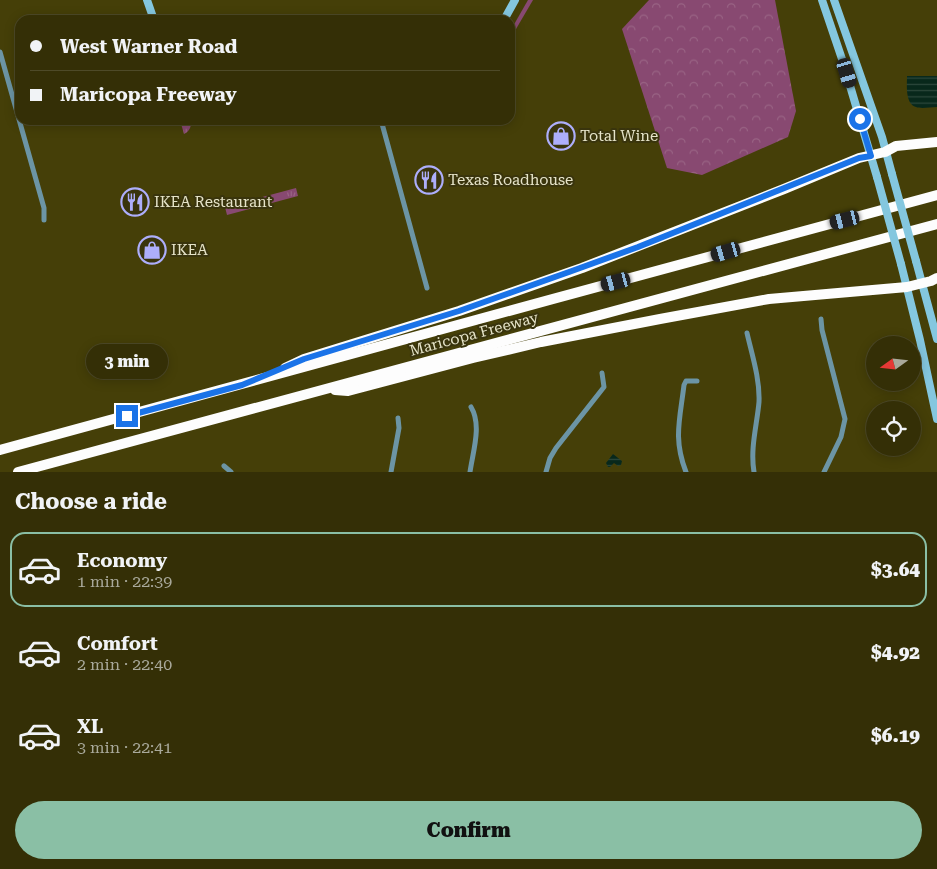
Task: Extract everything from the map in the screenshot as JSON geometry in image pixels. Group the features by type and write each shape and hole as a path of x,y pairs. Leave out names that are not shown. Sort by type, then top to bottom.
{"highway":[{"path":"242,385 304,359 459,311 582,268 859,158 885,152 896,146 937,142"},
{"name":"Maricopa Freeway","path":"0,450 937,195"},
{"name":"Maricopa Freeway","path":"18,472 937,224"},
{"path":"327,389 348,391 541,342 769,299 907,287 937,278"}],"main road":[{"path":"147,0 152,15"},
{"path":"507,15 515,0"},
{"path":"822,0 843,62 890,223 907,287 937,419"},
{"path":"834,0 882,137 937,339"}],"street":[{"path":"0,52 15,105"},
{"path":"21,125 44,208 44,220"},
{"path":"382,125 427,288"},
{"path":"821,319 822,330 845,419 841,437 824,472"},
{"path":"747,332 758,385 759,401 753,450 754,472"},
{"path":"546,472 550,458 556,448 604,387 602,373"},
{"path":"686,472 680,456 678,432 684,385 686,381 697,381"},
{"path":"470,472 477,424 476,414 471,407"},
{"path":"391,472 399,428 398,418"},
{"path":"224,466 231,472"}],"green space":[{"path":"528,0 533,0 515,29 515,23"},
{"path":"649,0 775,0 796,111 788,137 702,175 667,168 622,29"},
{"path":"181,125 191,125 190,129 184,134"},
{"path":"296,188 298,196 227,215 225,207"}],"shaded area":[{"path":"907,76 937,76 937,107 921,108 912,105 907,94"},
{"path":"613,454 622,461 621,465 618,466 614,463 608,467 606,463"}],"place":[{"name":"Total Wine","path":"561,136"},
{"name":"Texas Roadhouse","path":"429,180"},
{"name":"IKEA Restaurant","path":"135,202"},
{"name":"IKEA","path":"152,250"}],"route":[{"path":"127,416 242,385 304,359 459,311 638,247 859,158 871,156 860,119"}]}
